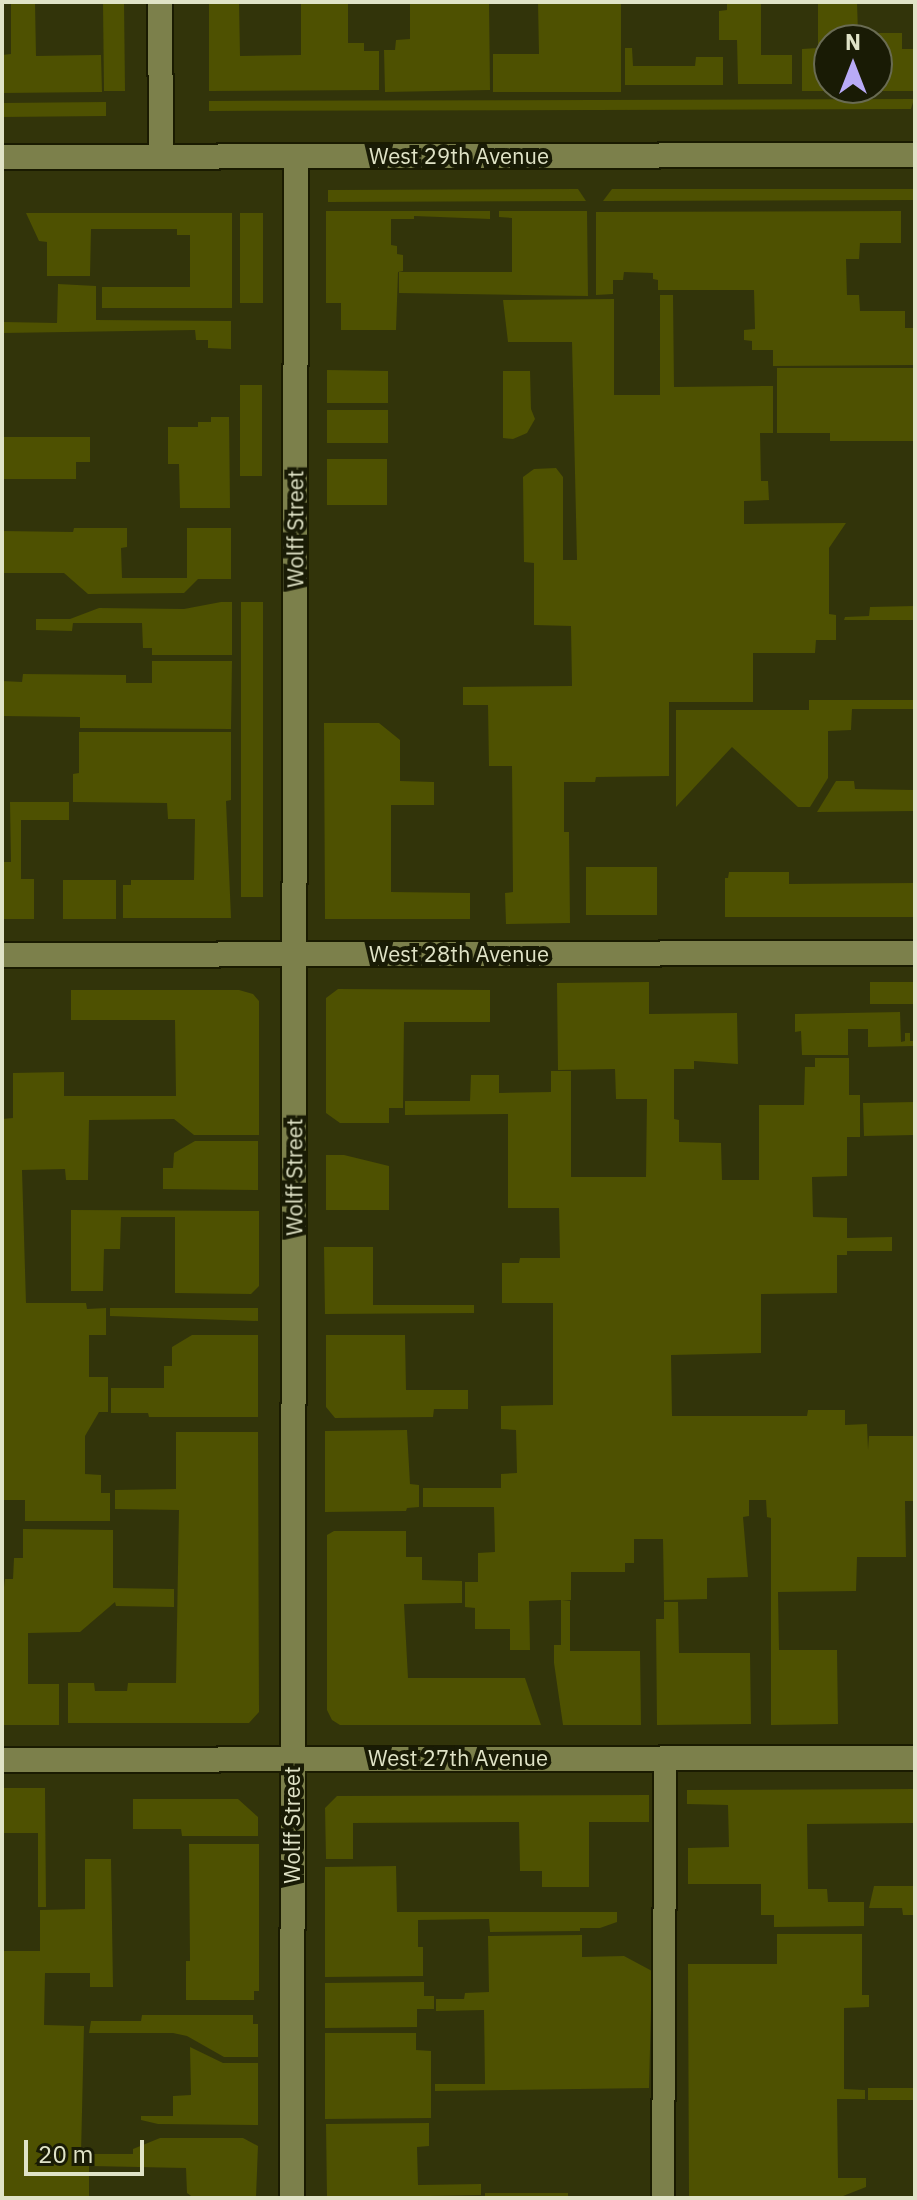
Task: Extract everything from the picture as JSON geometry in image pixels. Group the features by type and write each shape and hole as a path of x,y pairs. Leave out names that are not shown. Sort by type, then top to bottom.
{"street":[{"path":"160,2 161,157"},
{"name":"West 29th Avenue","path":"2,157 915,155"},
{"name":"Wolff Street","path":"292,2198 296,157"},
{"name":"West 28th Avenue","path":"2,955 915,953"},
{"name":"West 27th Avenue","path":"2,1760 915,1758"}],"lane":[{"path":"663,2198 665,1758"}],"shaded area":[{"path":"11,2 35,2 36,56 101,55 102,92 2,93 2,55 11,54"},
{"path":"103,2 124,2 125,91 104,91"},
{"path":"209,2 239,2 240,56 301,55 301,2 348,2 348,43 364,43 364,51 379,51 379,90 209,91"},
{"path":"410,2 489,2 490,90 385,92 384,50 395,50 396,40 410,39"},
{"path":"538,2 621,2 621,92 493,92 493,54 539,54"},
{"path":"727,2 761,2 761,55 792,55 792,84 738,84 737,40 719,40 719,11 727,10"},
{"path":"818,2 857,2 858,24 818,24"},
{"path":"893,33 902,33 902,49 914,49 914,91 893,91"},
{"path":"625,48 632,48 633,66 695,66 696,57 723,57 723,85 625,85"},
{"path":"813,48 813,91 802,91 802,49"},
{"path":"813,99 813,104 893,104 893,99 914,99 911,109 209,111 209,101"},
{"path":"106,102 106,116 2,117 2,103"},
{"path":"578,189 586,201 328,202 328,190"},
{"path":"612,189 915,189 915,200 603,201"},
{"path":"326,211 490,211 490,219 414,216 414,219 391,219 391,245 397,246 397,254 403,255 403,271 398,272 396,330 341,330 341,303 326,303"},
{"path":"499,211 587,211 588,296 399,293 399,272 512,272 512,218 499,217"},
{"path":"901,211 901,243 860,243 859,259 846,259 847,295 859,295 860,311 905,311 905,328 915,328 915,365 773,366 773,350 752,350 752,341 744,340 744,330 755,329 754,290 658,290 658,280 653,279 653,273 624,272 623,280 613,280 613,294 596,295 596,212"},
{"path":"26,213 232,213 232,308 102,308 102,287 190,287 190,235 177,235 177,229 91,229 90,276 47,276 47,242 39,241"},
{"path":"240,213 263,213 263,303 240,303"},
{"path":"58,284 96,286 96,320 231,321 231,349 208,348 208,340 196,340 195,330 3,333 3,322 57,323"},
{"path":"660,295 673,295 674,387 773,386 773,433 760,433 761,481 768,481 769,500 744,501 744,524 846,523 829,548 829,614 836,615 836,640 816,640 815,653 753,653 753,702 669,702 669,776 596,777 595,782 564,782 564,832 569,832 570,923 506,924 505,893 513,892 512,766 489,766 488,705 463,705 463,687 572,686 571,626 534,625 534,563 524,562 523,477 534,469 556,468 563,477 563,560 577,560 572,342 508,342 503,300 614,299 614,395 660,395"},
{"path":"777,368 915,368 915,441 830,441 830,433 777,433"},
{"path":"327,370 388,371 388,403 327,403"},
{"path":"503,371 530,371 531,409 535,419 527,433 513,439 503,438"},
{"path":"240,385 262,385 262,476 240,476"},
{"path":"327,410 388,410 388,443 327,443"},
{"path":"211,417 229,417 230,508 180,508 179,464 168,464 168,427 198,427 198,422 211,422"},
{"path":"2,437 90,437 90,462 76,462 76,479 2,479"},
{"path":"327,459 387,459 387,505 327,505"},
{"path":"74,528 127,528 127,547 121,548 122,578 187,578 187,528 231,528 231,579 198,579 184,593 88,594 64,573 2,573 2,531 73,532"},
{"path":"232,602 232,655 152,655 152,648 143,648 142,623 73,623 72,631 36,630 36,619 70,619 99,608 184,609"},
{"path":"241,602 263,602 263,897 241,897"},
{"path":"915,606 915,620 844,620 845,617 869,616 870,607"},
{"path":"152,661 232,661 231,729 80,728 80,717 2,716 2,681 22,682 23,674 126,675 126,683 152,683"},
{"path":"809,700 915,700 915,709 852,709 851,730 828,731 828,778 810,807 798,807 732,747 676,807 676,710 809,710"},
{"path":"324,723 379,723 400,740 400,781 434,782 434,805 391,805 391,892 470,893 470,919 325,919"},
{"path":"79,732 231,732 231,800 226,801 231,918 123,918 123,885 131,885 131,880 194,880 195,819 168,819 167,803 73,802 73,774 79,773"},
{"path":"836,781 854,781 855,789 915,790 915,811 817,812"},
{"path":"10,802 69,802 69,820 21,820 21,879 34,879 34,919 2,919 2,862 11,862"},
{"path":"586,867 657,867 657,915 586,915"},
{"path":"729,872 789,872 789,884 915,883 915,917 725,917 725,878 728,878"},
{"path":"63,880 116,880 116,919 63,919"},
{"path":"649,982 649,1014 737,1013 738,1064 694,1061 694,1069 674,1069 674,1119 679,1120 679,1142 721,1143 722,1180 759,1180 759,1105 804,1105 805,1067 815,1067 815,1058 849,1058 849,1095 860,1095 860,1137 847,1137 847,1176 812,1177 813,1217 847,1218 847,1238 892,1237 892,1251 847,1251 847,1255 837,1255 837,1293 761,1294 761,1353 671,1355 672,1416 807,1416 808,1410 845,1410 845,1425 867,1424 868,1450 869,1436 915,1436 915,1501 905,1501 906,1557 857,1557 856,1591 778,1592 779,1650 837,1650 838,1724 771,1725 771,1518 767,1517 766,1500 749,1500 749,1516 743,1517 748,1577 707,1578 707,1599 664,1600 663,1539 634,1539 634,1563 625,1563 625,1572 571,1572 571,1600 562,1601 570,1601 570,1651 640,1651 641,1725 563,1725 554,1663 554,1645 561,1645 561,1600 529,1601 530,1650 510,1650 510,1629 475,1629 475,1608 465,1607 465,1582 478,1582 478,1553 495,1552 494,1507 423,1507 423,1488 501,1488 501,1474 517,1473 516,1430 501,1429 501,1406 553,1405 553,1303 502,1303 502,1263 519,1263 520,1258 560,1258 559,1208 508,1208 508,1114 405,1115 405,1101 470,1101 471,1075 499,1075 499,1093 551,1092 551,1071 571,1071 571,1177 646,1177 647,1099 616,1099 615,1069 558,1070 557,983"},
{"path":"870,982 915,982 915,1004 870,1004"},
{"path":"338,989 490,990 490,1022 404,1022 403,1108 389,1108 389,1123 340,1123 326,1113 326,998"},
{"path":"71,990 239,990 253,994 259,1001 259,1135 194,1135 174,1119 89,1120 88,1180 66,1180 65,1169 22,1170 26,1303 86,1303 87,1309 106,1308 106,1335 89,1335 89,1377 108,1377 108,1412 99,1412 85,1436 85,1474 101,1475 101,1493 110,1493 110,1521 25,1521 25,1500 2,1500 2,1119 13,1118 13,1073 64,1072 64,1096 176,1096 175,1020 71,1020"},
{"path":"900,1012 901,1042 905,1041 905,1033 910,1033 910,1041 914,1041 915,1015 915,1046 868,1047 868,1029 848,1029 848,1055 802,1055 801,1031 795,1032 795,1014"},
{"path":"915,1102 915,1135 864,1136 863,1103"},
{"path":"195,1141 258,1141 258,1190 163,1189 163,1168 173,1168 174,1153"},
{"path":"326,1155 344,1155 389,1166 389,1210 326,1210"},
{"path":"71,1210 259,1211 259,1286 251,1294 175,1293 175,1217 121,1217 120,1249 104,1249 103,1291 71,1291"},
{"path":"324,1247 373,1247 373,1305 474,1305 474,1313 325,1314"},
{"path":"110,1308 258,1308 258,1321 110,1316"},
{"path":"192,1335 258,1335 258,1417 149,1417 148,1413 111,1413 111,1388 164,1388 164,1366 172,1366 172,1347"},
{"path":"326,1335 405,1335 406,1390 468,1390 468,1409 434,1409 433,1417 335,1418 326,1407"},
{"path":"407,1430 410,1484 419,1485 419,1507 407,1508 406,1511 325,1512 325,1431"},
{"path":"176,1432 258,1432 259,1712 249,1723 68,1723 68,1683 94,1683 95,1691 127,1691 128,1683 176,1683 179,1510 115,1509 115,1490 176,1489"},
{"path":"23,1529 113,1530 113,1588 174,1589 174,1607 116,1606 115,1602 80,1632 28,1633 28,1684 59,1684 59,1725 2,1725 2,1603 5,1579 13,1579 14,1558 23,1558"},
{"path":"334,1531 406,1531 406,1557 422,1557 422,1580 462,1581 462,1603 404,1604 408,1678 525,1678 541,1725 340,1725 332,1720 327,1710 327,1535"},
{"path":"664,1602 678,1602 679,1653 750,1653 751,1724 657,1725 656,1619 664,1619"},
{"path":"2,1788 45,1788 46,1907 38,1907 38,1833 2,1833"},
{"path":"915,1789 915,1823 807,1824 808,1889 827,1889 828,1902 864,1902 864,1926 774,1927 774,1915 761,1915 761,1884 688,1884 688,1848 729,1847 728,1805 687,1804 687,1790"},
{"path":"649,1795 649,1822 589,1822 589,1887 542,1887 542,1871 520,1871 519,1822 353,1823 353,1859 326,1859 325,1808 337,1796"},
{"path":"133,1799 238,1799 258,1817 258,1836 182,1836 181,1829 133,1829"},
{"path":"189,1844 259,1844 259,1991 254,1991 254,2000 186,2000 186,1961 190,1961"},
{"path":"85,1859 111,1859 113,1987 90,1987 90,1973 45,1973 44,2025 84,2026 81,2154 89,2154 89,2198 2,2198 2,1951 40,1951 40,1910 85,1909"},
{"path":"396,1866 397,1912 617,1912 617,1922 600,1928 580,1928 580,1931 490,1932 489,1919 418,1920 418,1947 423,1947 423,1976 325,1977 325,1867"},
{"path":"874,1886 915,1886 915,1915 903,1915 902,1908 869,1908"},
{"path":"777,1934 862,1934 862,1995 869,1995 869,2007 844,2008 844,2089 865,2090 865,2099 837,2099 838,2178 866,2178 866,2187 838,2198 689,2198 688,1964 777,1964"},
{"path":"582,1935 582,1957 624,1956 652,1971 649,2088 435,2091 435,2084 485,2084 484,2010 436,2011 436,1999 464,1999 465,1993 489,1992 488,1936"},
{"path":"424,1982 424,1996 434,1996 434,2009 417,2009 417,2027 325,2028 325,1983"},
{"path":"142,2015 253,2015 253,2024 258,2024 258,2057 224,2057 187,2036 173,2033 89,2033 91,2021 141,2021"},
{"path":"325,2033 416,2033 416,2050 431,2051 431,2118 325,2119"},
{"path":"190,2047 223,2063 258,2063 258,2125 158,2124 141,2120 141,2116 173,2116 173,2096 191,2095"},
{"path":"868,2088 915,2088 915,2100 868,2100"},
{"path":"429,2123 429,2146 417,2147 418,2185 481,2184 481,2195 327,2198 326,2124"},
{"path":"160,2138 243,2138 258,2146 256,2197 194,2198 187,2193 186,2168 91,2166 91,2154 133,2154 133,2149"},
{"path":"485,2193 568,2193 568,2198 485,2198"}]}
